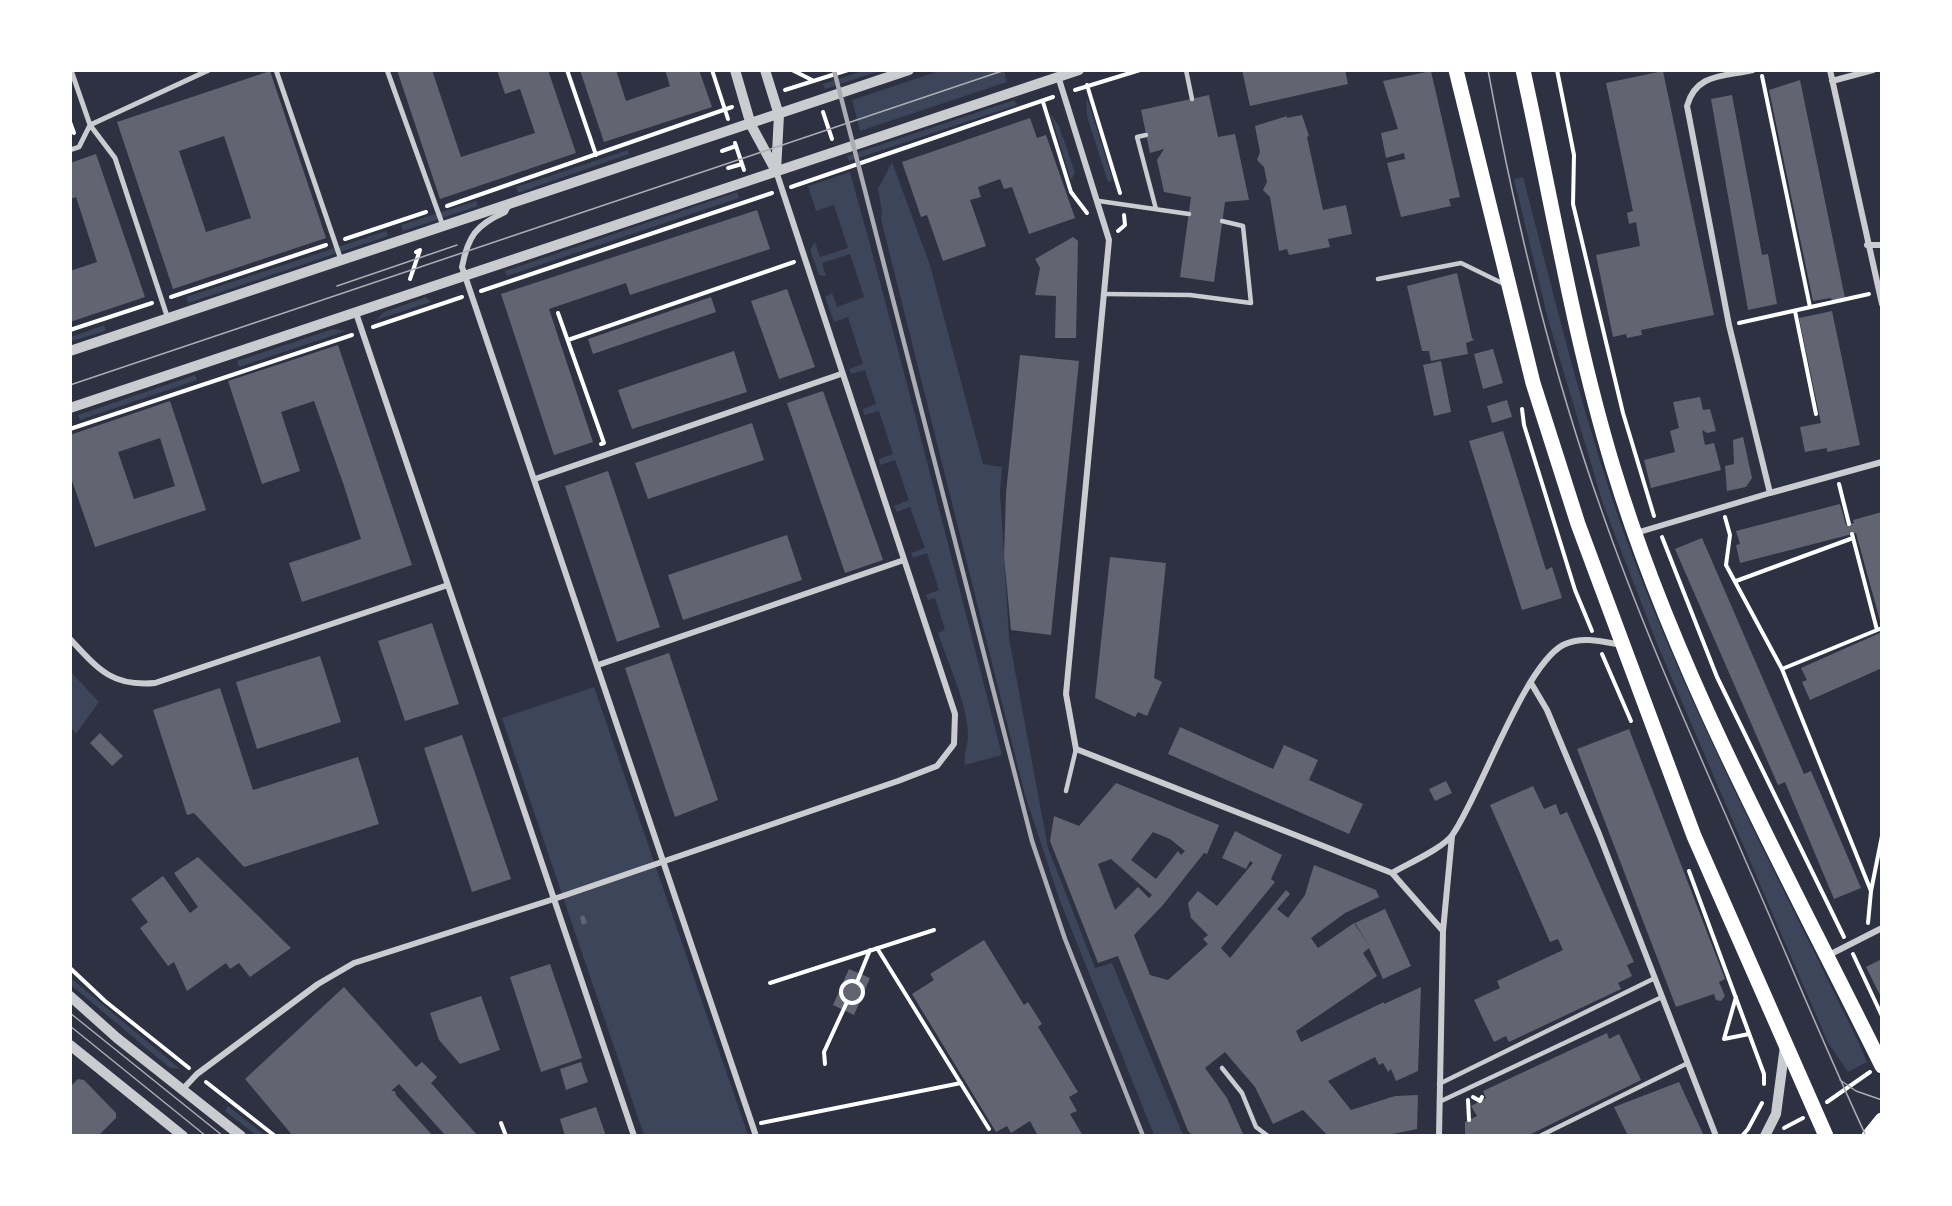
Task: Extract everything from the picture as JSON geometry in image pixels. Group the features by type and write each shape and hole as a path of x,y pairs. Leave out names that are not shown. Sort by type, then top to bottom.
{"main road":[{"path":"1456,70 1533,383 1578,524 1621,645 1694,836 1826,1136"},
{"path":"1523,70 1557,221 1564,270 1599,414 1636,533 1693,678 1828,956 1879,1068"},
{"path":"1869,1136 1881,1120"}],"street":[{"path":"71,70 90,125 116,158 168,319"},
{"path":"70,150 79,147 90,125 209,70"},
{"path":"276,70 341,260"},
{"path":"387,70 443,226"},
{"path":"182,1090 197,1074 318,984 354,963 554,899 937,766 954,744 955,714 803,259 776,171 751,125 735,70"},
{"path":"765,70 779,115 776,171"},
{"path":"70,351 732,132 909,70"},
{"path":"70,408 748,181 1057,73 1079,70"},
{"path":"1753,70 1699,83 1691,92 1687,106 1729,325 1770,494"},
{"path":"1830,70 1881,304"},
{"path":"1832,81 1873,70"},
{"path":"1057,73 1099,201 1109,240 1066,694 1076,749 1392,873 1443,931"},
{"path":"508,206 505,212 486,220 473,233 462,267 756,1136"},
{"path":"1867,245 1881,245"},
{"path":"356,313 634,1136"},
{"path":"535,479 841,374"},
{"path":"1636,533 1881,462"},
{"path":"598,665 904,560"},
{"path":"70,639 96,666 112,678 133,685 155,684 448,585"},
{"path":"1437,1135 1443,931 1452,836 1531,684 1549,655 1562,645 1575,640 1596,640 1621,645"},
{"path":"1531,684 1546,710 1594,824 1716,1136"},
{"path":"1392,873 1452,836"},
{"path":"1828,956 1881,928"},
{"path":"70,996 241,1136"},
{"path":"1765,1136 1776,1114 1786,1043"},
{"path":"70,1045 183,1136"}],"lane":[{"path":"1186,70 1192,99"},
{"path":"1146,135 1137,137 1156,209"},
{"path":"1099,201 1189,214"},
{"path":"1105,294 1190,295 1251,303 1243,226 1222,221"},
{"path":"1378,279 1461,263 1508,286"},
{"path":"1066,792 1076,749"},
{"path":"1439,1084 1654,978"},
{"path":"1439,1102 1662,998"},
{"path":"1540,1136 1688,1063"},
{"path":"1222,1068 1242,1093 1256,1126 1268,1136"}],"path":[{"path":"567,70 596,154"},
{"path":"712,70 754,199"},
{"path":"792,70 813,80 848,70"},
{"path":"1109,240 1125,225 1119,183 1087,86 1140,70"},
{"path":"1557,70 1574,155 1573,204 1623,413 1658,526 1717,677 1881,1016"},
{"path":"1761,70 1810,307"},
{"path":"813,80 842,169"},
{"path":"70,429 1042,102 1071,192 1090,216"},
{"path":"70,330 436,209 725,110"},
{"path":"722,151 736,146"},
{"path":"728,168 742,164"},
{"path":"391,224 403,256 420,250 409,282 428,276 439,305"},
{"path":"568,340 803,259"},
{"path":"1729,325 1879,292"},
{"path":"1795,310 1816,414"},
{"path":"558,313 604,443"},
{"path":"1836,475 1850,524"},
{"path":"1723,507 1730,536 1726,565 1782,669 1870,891"},
{"path":"1736,581 1852,536 1879,629 1782,669"},
{"path":"1867,935 1870,891 1881,836"},
{"path":"770,983 934,930"},
{"path":"877,948 989,1129"},
{"path":"856,982 870,950"},
{"path":"70,968 105,1001 275,1136"},
{"path":"851,981 861,985 861,997 858,1001 847,1002 842,998 842,987 851,981"},
{"path":"1736,997 1724,1039 1749,1034"},
{"path":"825,1064 824,1052 847,1002"},
{"path":"1791,1136 1788,1128 1879,1068"},
{"path":"752,1125 960,1083"},
{"path":"1468,1104 1485,1096"},
{"path":"1742,1136 1763,1100"},
{"path":"501,1123 506,1136"}],"shaded area":[{"path":"862,71 879,71 825,89 823,84"},
{"path":"939,71 1004,71 1007,82 860,131 852,100"},
{"path":"1014,100 1017,105 849,161 847,156"},
{"path":"1086,100 1113,180 1108,182 1087,116"},
{"path":"1050,113 1059,126 1075,173 1071,180"},
{"path":"628,150 629,154 518,193 516,187"},
{"path":"892,162 930,265 983,464 1002,467 1000,492 1009,638 1048,848 1095,968 1112,963 1183,1135 1154,1135 1060,901 1025,795 881,219 878,189"},
{"path":"850,172 909,391 1002,755 965,765 968,741 967,720 938,633 945,630 935,598 928,600 926,595 939,590 927,553 913,558 911,553 925,548 910,507 897,512 894,506 909,500 895,460 880,465 879,459 893,454 879,411 864,415 863,409 876,404 865,370 851,374 849,369 863,364 848,317 834,322 825,297 832,293 837,307 864,297 850,254 822,263 826,276 819,275 810,250 815,242 820,257 848,248 834,205 816,211 808,186"},
{"path":"1523,177 1584,406 1627,541 1678,668 1707,731 1867,1062 1848,1072 1828,1043 1658,646 1603,504 1548,319 1514,179"},
{"path":"737,192 739,198 507,276 505,271"},
{"path":"476,201 478,206 403,231 401,225"},
{"path":"386,231 388,236 188,303 186,297"},
{"path":"426,297 431,302 376,320 384,312"},
{"path":"104,325 106,331 71,341 71,337"},
{"path":"333,329 346,331 239,367 237,361"},
{"path":"195,375 197,380 80,420 78,415"},
{"path":"70,671 99,702 76,734 71,728"},
{"path":"594,687 748,1135 644,1135 502,718"},
{"path":"72,979 180,1069 170,1068 71,985"},
{"path":"228,1106 265,1135 256,1135 225,1111"}],"building":[{"path":"397,70 432,70 461,157 535,133 520,89 505,94 497,70 548,70 576,153 440,199"},
{"path":"580,70 616,70 626,101 670,86 665,70 699,70 712,107 604,142"},
{"path":"1242,70 1345,70 1348,84 1250,106"},
{"path":"270,71 326,238 173,289 117,122","holes":["224,136 251,218 206,232 179,151"]},
{"path":"1431,71 1460,197 1449,199 1451,206 1401,217 1387,163 1405,159 1404,153 1386,158 1381,133 1398,129 1383,81"},
{"path":"1663,71 1714,315 1641,330 1642,335 1627,338 1626,334 1613,337 1596,255 1640,246 1636,222 1629,224 1627,213 1633,211 1606,83"},
{"path":"1800,80 1845,298 1813,301 1769,90"},
{"path":"1209,95 1218,137 1235,134 1249,200 1225,202 1214,282 1180,277 1191,197 1164,192 1157,160 1164,149 1150,153 1141,110"},
{"path":"1732,95 1762,255 1768,254 1777,304 1748,310 1711,99"},
{"path":"1302,115 1309,136 1307,137 1323,210 1346,205 1352,234 1328,239 1330,247 1289,255 1287,249 1279,251 1270,197 1263,190 1267,182 1264,167 1257,160 1260,152 1255,126 1287,116 1287,118"},
{"path":"1030,118 1037,138 1046,135 1075,218 1029,234 1012,187 1004,189 1000,179 978,187 981,197 970,200 986,246 943,261 927,215 921,217 902,162"},
{"path":"96,154 145,297 70,322 70,271 97,262 76,197 70,199 70,163"},
{"path":"757,210 770,249 630,295 626,283 549,309 593,442 554,455 501,294"},
{"path":"1073,237 1078,241 1076,338 1055,338 1056,296 1035,295 1040,268 1035,259"},
{"path":"1457,273 1474,340 1466,343 1468,354 1431,361 1429,351 1422,351 1407,286"},
{"path":"787,289 815,367 779,379 751,301"},
{"path":"711,297 716,312 593,354 588,339"},
{"path":"1832,311 1860,445 1827,452 1827,448 1805,452 1800,427 1821,423 1799,318"},
{"path":"338,345 412,565 302,602 289,563 361,539 343,483 314,401 281,412 300,471 262,484 228,381"},
{"path":"1493,349 1503,383 1483,389 1474,354"},
{"path":"734,351 747,392 632,429 618,390"},
{"path":"1020,355 1079,361 1051,635 1011,630 1004,556 1006,493"},
{"path":"1441,361 1451,412 1434,416 1423,365"},
{"path":"823,391 883,560 845,573 787,403"},
{"path":"1700,397 1703,410 1710,409 1716,431 1707,433 1702,430 1705,445 1714,443 1721,470 1651,488 1644,460 1675,452 1670,431 1679,428 1673,402"},
{"path":"1507,400 1512,417 1492,423 1487,406"},
{"path":"170,401 206,510 95,547 70,475 70,435","holes":["160,438 175,486 134,499 118,452"]},
{"path":"752,423 764,460 648,499 635,463"},
{"path":"1503,431 1546,570 1552,567 1562,598 1522,610 1469,441"},
{"path":"1743,437 1752,478 1746,487 1727,491 1725,466 1734,464 1733,440"},
{"path":"608,471 660,627 617,642 565,486"},
{"path":"1840,504 1846,525 1854,523 1853,520 1882,512 1882,628 1856,533 1740,563 1736,545 1740,544 1736,531"},
{"path":"787,535 802,580 683,620 668,575"},
{"path":"1702,538 1804,774 1811,771 1861,888 1834,899 1785,782 1778,785 1675,549"},
{"path":"1110,557 1166,563 1154,678 1162,682 1147,716 1138,712 1135,717 1095,698"},
{"path":"432,623 459,704 405,721 378,641"},
{"path":"1882,632 1882,668 1810,700 1802,682 1807,680 1801,668"},
{"path":"669,653 718,800 675,817 625,668"},
{"path":"320,656 341,722 257,749 236,682"},
{"path":"220,688 253,790 358,757 379,824 244,867 194,813 187,815 153,710"},
{"path":"1180,727 1273,769 1284,745 1318,760 1309,780 1363,804 1349,834 1168,754"},
{"path":"1629,729 1725,979 1719,982 1725,996 1721,1001 1716,1000 1714,994 1676,1007 1577,749"},
{"path":"100,733 123,756 112,766 90,743"},
{"path":"462,735 511,879 472,892 424,748"},
{"path":"1446,781 1452,793 1435,801 1429,789"},
{"path":"1116,783 1219,825 1207,854 1204,853 1163,905 1134,935 1150,975 1168,980 1208,944 1203,939 1208,935 1191,918 1188,903 1198,891 1217,906 1253,863 1250,861 1246,869 1222,858 1235,831 1282,855 1271,879 1275,882 1221,948 1230,958 1286,890 1290,894 1277,909 1288,918 1305,895 1314,865 1376,890 1379,897 1345,913 1311,938 1318,948 1354,923 1371,948 1355,923 1385,909 1411,966 1383,979 1369,948 1363,953 1377,976 1296,1031 1301,1042 1421,987 1418,1071 1396,1081 1391,1069 1388,1072 1383,1063 1379,1065 1375,1057 1328,1081 1351,1110 1395,1096 1418,1095 1417,1129 1383,1136 1328,1136 1303,1110 1273,1124 1255,1087 1225,1052 1205,1068 1227,1098 1244,1136 1193,1136 1188,1131 1118,956 1098,963 1050,841 1054,816 1079,826","holes":["1153,832 1170,839 1185,851 1181,855 1178,851 1156,879 1131,860","1111,859 1152,895 1149,898 1138,887 1115,910 1098,864"]},
{"path":"1533,786 1544,809 1556,804 1560,815 1567,812 1634,962 1627,965 1632,976 1618,983 1621,989 1509,1042 1506,1036 1494,1042 1474,1000 1500,988 1497,981 1563,950 1558,939 1550,942 1490,805"},
{"path":"198,857 291,948 250,977 239,963 230,969 226,963 187,991 174,962 168,966 140,928 148,922 131,899 163,876 190,913 198,907 174,873"},
{"path":"584,915 587,923 582,925 580,917"},
{"path":"984,940 1024,1005 1028,1002 1042,1024 1038,1027 1078,1092 1069,1097 1077,1111 1070,1114 1083,1136 1038,1136 1030,1121 1011,1133 1007,1126 996,1132 912,994 934,980 930,974"},
{"path":"1882,959 1882,999 1866,967"},
{"path":"550,964 582,1058 541,1072 510,977"},
{"path":"849,969 870,978 854,1015 833,1005"},
{"path":"344,987 416,1067 422,1062 437,1077 431,1083 478,1136 446,1136 399,1084 391,1091 395,1091 396,1095 433,1136 293,1136 245,1079"},
{"path":"481,996 500,1050 460,1064 439,1040 430,1013"},
{"path":"1607,1033 1609,1039 1619,1034 1641,1080 1527,1136 1465,1136 1465,1122 1477,1116 1471,1106 1486,1098 1483,1091"},
{"path":"581,1062 588,1082 566,1090 560,1069"},
{"path":"78,1079 84,1080 116,1113 116,1118 98,1136 70,1136 70,1087"},
{"path":"1679,1082 1704,1136 1628,1136 1614,1107"},
{"path":"596,1107 606,1136 565,1136 560,1119"}],"tram line":[{"path":"70,385 1005,70"},
{"path":"1488,70 1535,290 1565,399 1616,552 1670,686 1866,1136"},
{"path":"337,286 457,245"},
{"path":"70,1013 223,1136"},
{"path":"70,1026 206,1136"},
{"path":"1840,1080 1856,1091 1882,1100"}],"railway":[{"path":"834,70 1032,841 1065,939 1143,1136"}]}
